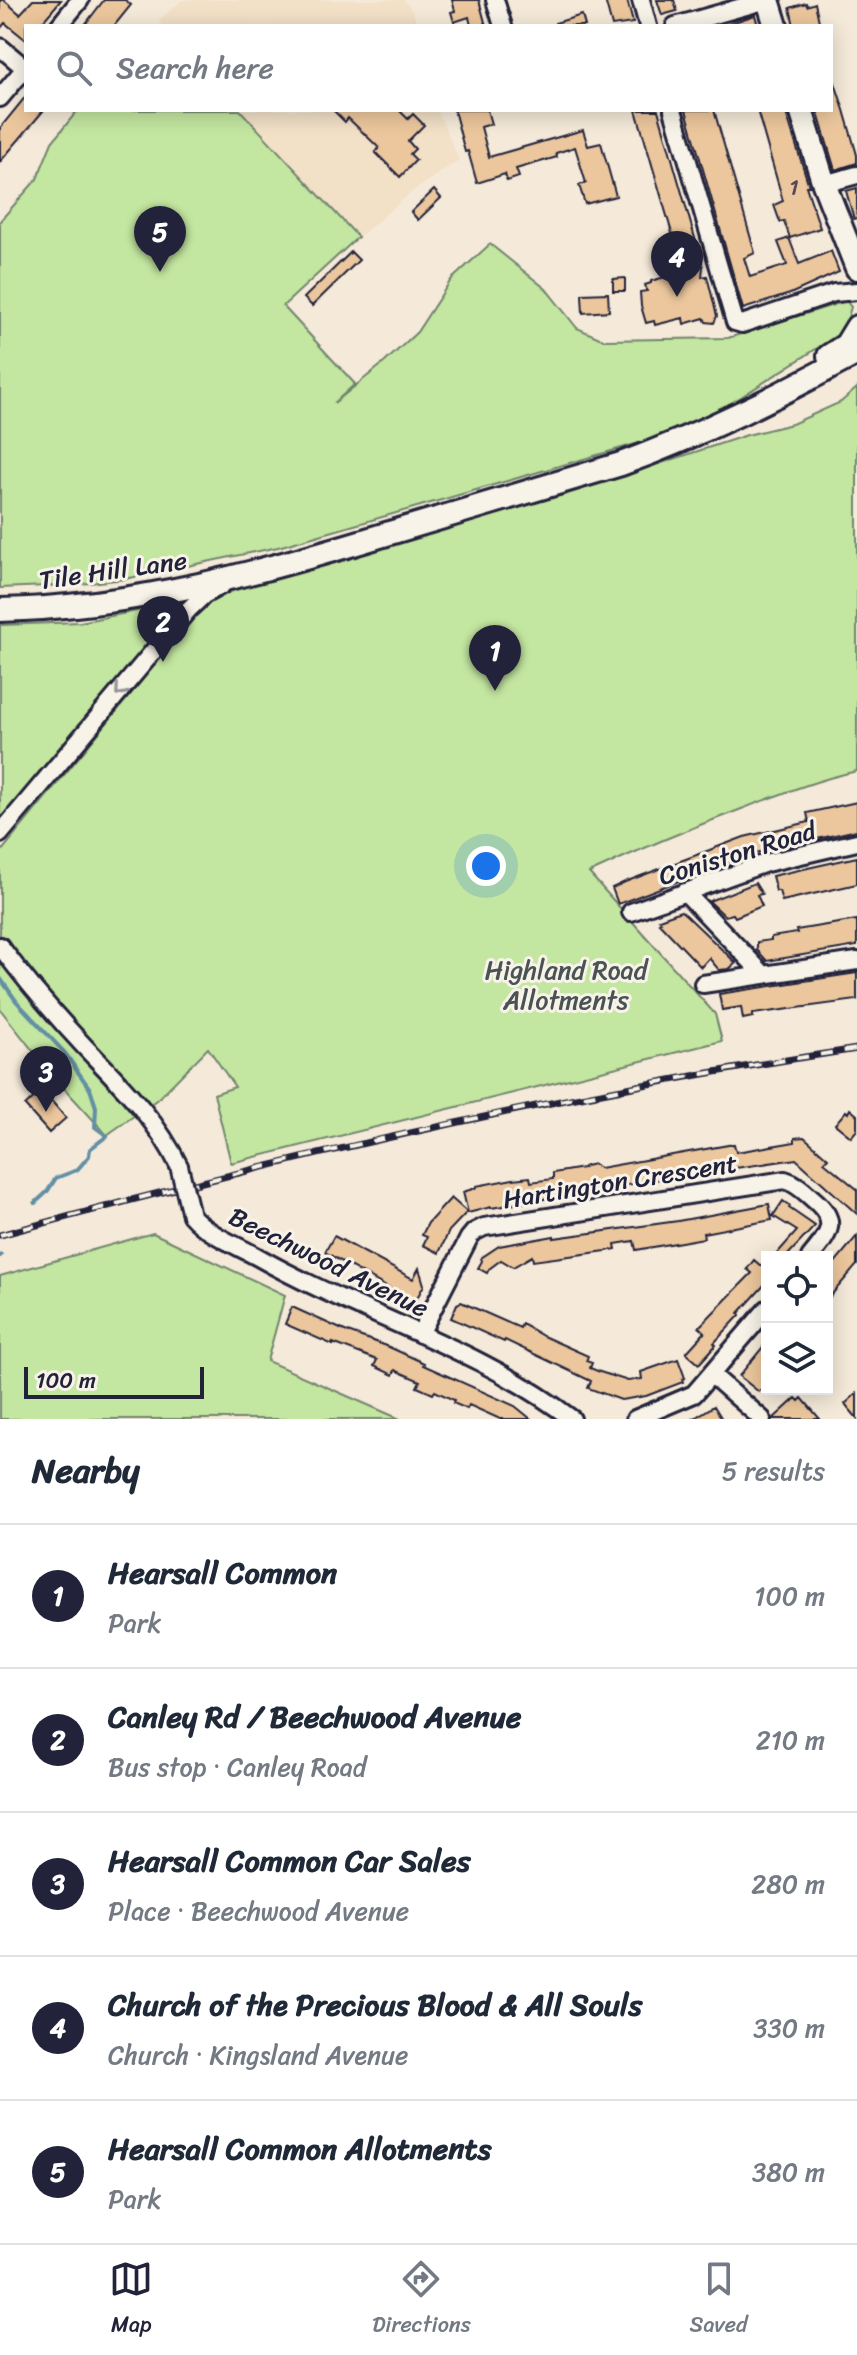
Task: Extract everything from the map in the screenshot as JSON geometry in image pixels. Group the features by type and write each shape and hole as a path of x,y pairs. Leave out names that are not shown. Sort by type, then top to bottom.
{"main road":[{"path":"768,0 775,24"},
{"path":"802,112 824,184 857,268"},
{"path":"771,400 780,388 846,345 857,327"},
{"path":"749,410 857,353"},
{"path":"749,410 784,403 857,371"},
{"name":"Tile Hill Lane","path":"0,610 83,606 234,578 621,464 749,410"}],"street":[{"path":"61,24 80,0"},
{"path":"495,0 502,24"},
{"path":"641,0 647,24"},
{"path":"682,24 768,0"},
{"path":"0,47 24,66"},
{"path":"0,98 24,70"},
{"path":"674,112 735,322 742,324 834,293 857,291"},
{"path":"824,184 857,175"},
{"path":"0,834 188,610 204,595 234,578"},
{"name":"Coniston Road","path":"631,912 766,863 857,842"},
{"path":"685,892 764,975"},
{"name":"Beechwood Avenue","path":"0,946 28,984 135,1098 160,1131 179,1166 191,1215 212,1232 289,1275 420,1334 542,1396 572,1419"},
{"path":"703,984 857,961"},
{"name":"Hartington Crescent","path":"420,1334 469,1238 484,1227 785,1180 795,1184 824,1207 829,1217 830,1227 826,1238 815,1251"},
{"path":"635,1419 687,1398 701,1388 761,1316"},
{"path":"712,1375 762,1419"}],"shaded area":[{"path":"182,0 404,0 417,24 161,24 158,21"},
{"path":"243,112 438,112 459,160 413,191 359,237"}],"green space":[{"path":"76,112 242,112 358,237 283,306 355,384 334,403 417,332 451,280 490,244 546,289 577,328 604,340 728,338 843,302 851,307 844,331 730,404 660,437 278,547 125,579 0,588 0,221 37,179 52,142"},
{"name":"Highland Road Allotments","path":"857,388 857,771 768,799 589,873 715,1014 722,1041 231,1163 214,1094 235,1087 208,1048 159,1098 107,1135 52,1075 0,1009 0,853 199,611 227,593 328,559 570,493 747,435 792,424 841,402"},
{"path":"179,603 176,612 0,823 0,625 80,622"},
{"path":"153,1233 285,1295 267,1361 400,1419 0,1419 0,1276"}],"building":[{"path":"0,0 20,14 33,0 61,0 41,24 24,24 24,38 5,23 0,29"},
{"path":"104,0 125,0 131,5 116,24 86,24"},
{"path":"452,0 479,0 485,24 471,24 469,17 454,22 451,12 455,11"},
{"path":"605,0 627,0 633,23 611,24"},
{"path":"657,0 674,0 677,11 662,15"},
{"path":"815,3 820,24 794,24 790,8"},
{"path":"582,15 584,24 555,24"},
{"path":"755,15 757,24 728,24"},
{"path":"833,80 857,155 857,163 835,170 818,112 833,112"},
{"path":"24,98 24,112 42,112 0,162 0,128"},
{"path":"335,112 401,112 408,119 413,114 424,125 408,141 415,149 410,154 416,160 400,177 375,152 379,148 348,118 345,122"},
{"path":"455,112 488,112 491,124 481,127 489,157 583,130 588,146 601,143 616,196 585,204 579,185 586,183 575,147 556,153 557,157 516,169 519,177 507,181 505,174 477,183 468,151 465,152"},
{"path":"637,112 659,112 703,266 702,277 707,276 717,316 714,323 706,322 704,318 684,324 683,318 655,325 654,321 646,323 640,292 647,291 645,285 651,281 682,272"},
{"path":"687,112 715,112 755,253 744,258 750,277 787,265 778,242 789,238 799,264 831,251 839,272 790,294 743,309"},
{"path":"758,112 786,112 820,228 790,238 774,205 783,201"},
{"path":"857,188 857,218 854,219 846,191"},
{"path":"434,190 441,198 418,220 411,212"},
{"path":"351,252 359,260 312,306 304,298"},
{"path":"625,278 625,291 613,291 613,279"},
{"path":"608,293 609,311 583,313 582,294"},
{"path":"857,802 857,830 747,855 618,904 612,888 625,882 744,837 809,822 807,813"},
{"path":"857,857 857,884 782,901 779,891 776,891 772,876"},
{"path":"755,883 762,894 757,895 762,906 735,917 733,914 725,916 709,901"},
{"path":"681,911 736,963 729,969 719,970 709,958 701,967 659,923 659,919"},
{"path":"857,920 857,946 767,961 757,950 757,942 771,940 771,937"},
{"path":"857,973 857,1000 753,1014 753,1017 743,1019 741,1007 722,1010 719,994"},
{"path":"42,1090 66,1118 49,1133 25,1106"},
{"path":"850,1109 857,1115 857,1130 851,1137 835,1124"},
{"path":"804,1137 828,1158 824,1162 857,1189 857,1214 796,1159 468,1213 463,1192 476,1186 513,1179 530,1177 531,1182 553,1179 553,1173 594,1164 600,1168 734,1144 736,1152 795,1142 795,1138"},
{"path":"451,1198 467,1212 449,1231 439,1253 423,1245 427,1237 422,1235 428,1223"},
{"path":"783,1201 815,1226 792,1251 779,1251 797,1231 773,1216"},
{"path":"769,1204 772,1220 703,1233 704,1238 636,1250 634,1241 615,1244 616,1249 606,1251 533,1261 532,1256 513,1267 501,1260 487,1273 478,1268 481,1258 499,1246 678,1221"},
{"path":"334,1236 413,1279 419,1268 424,1285 416,1300 411,1301 325,1252"},
{"path":"857,1236 857,1265 833,1293 833,1265"},
{"path":"754,1260 761,1266 761,1289 699,1364 686,1353 705,1332 699,1327 752,1273 747,1269"},
{"path":"461,1302 520,1328 522,1324 588,1356 586,1361 592,1363 590,1368 600,1372 628,1381 642,1379 641,1372 678,1359 685,1378 683,1382 646,1396 621,1400 588,1388 591,1381 451,1318"},
{"path":"292,1307 424,1363 515,1406 531,1419 500,1419 469,1405 467,1409 453,1403 454,1400 435,1391 433,1394 417,1387 420,1381 395,1370 393,1375 374,1366 377,1360 285,1324"},
{"path":"761,1349 761,1390 759,1392 739,1376"},
{"path":"857,1393 857,1418 845,1404"},
{"path":"796,1398 799,1401 802,1398 820,1419 773,1419"},
{"path":"714,1406 722,1419 693,1419"}],"waterway":[{"path":"0,978 17,1002 64,1052 90,1089 96,1107 95,1127 107,1136 90,1149 89,1156 77,1170 56,1178 35,1203"}],"railway":[{"path":"0,1235 426,1129 640,1085 857,1049"}],"place":[{"name":"Hearsall Common Allotments","path":"160,272"},
{"name":"Church of the Precious Blood & All Souls","path":"677,297"},
{"name":"Canley Rd / Beechwood Avenue","path":"163,662"},
{"name":"Hearsall Common","path":"495,691"},
{"name":"Hearsall Common Car Sales","path":"46,1112"}]}
